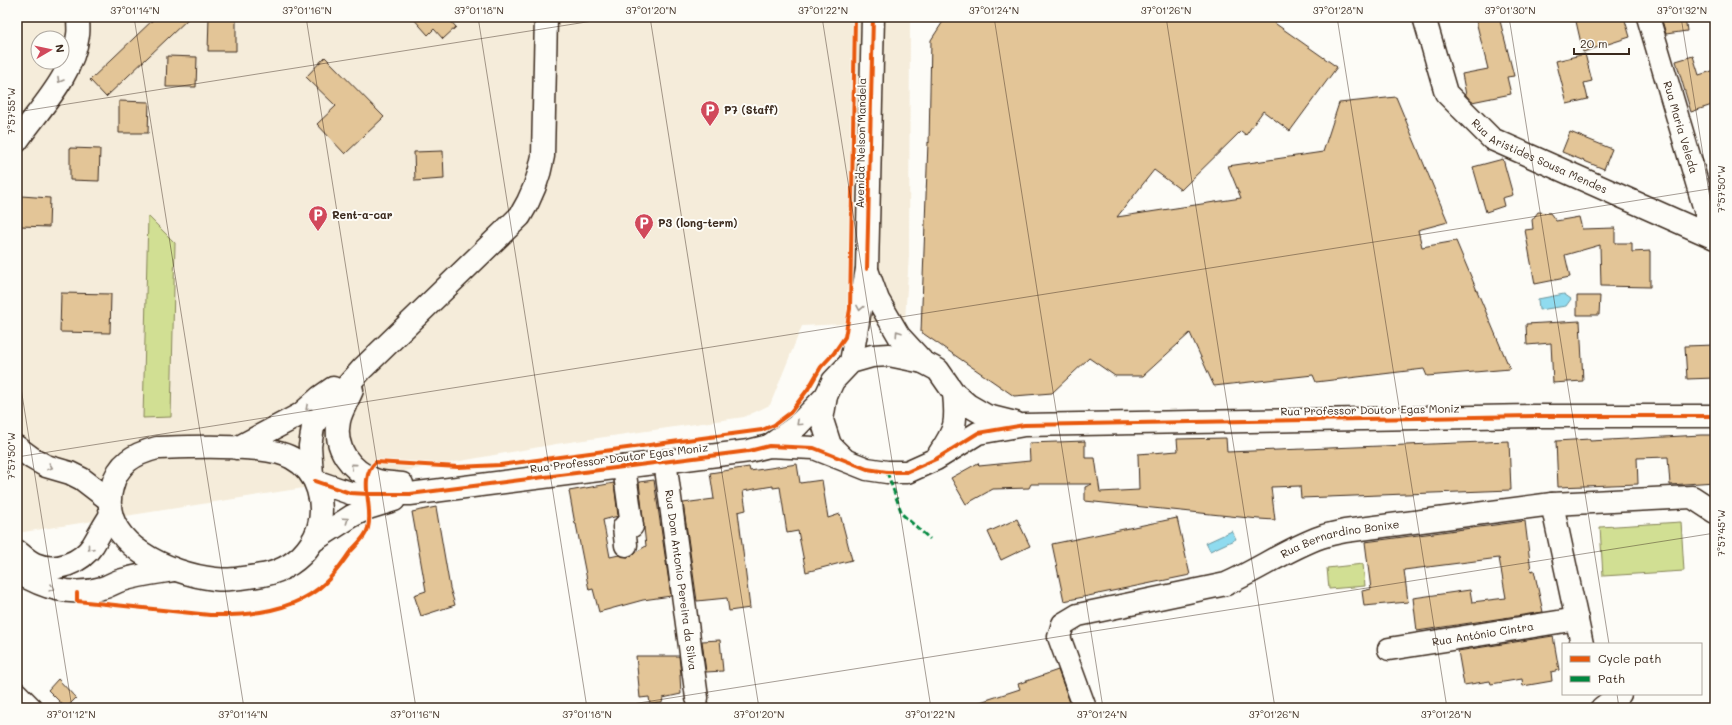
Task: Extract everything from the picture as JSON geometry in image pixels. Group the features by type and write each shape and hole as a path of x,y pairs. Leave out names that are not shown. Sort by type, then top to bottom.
{"street":[{"path":"17,141 59,82 71,59 78,36 78,17"},
{"path":"17,447 46,466 70,473 82,479 110,507 117,530 126,540 144,554 174,570 216,579 243,578 266,574 288,565 305,553 313,541 320,524 321,503 313,478 310,446 313,427 362,369 520,216 531,198 540,177 543,156 546,17"},
{"name":"Avenida Nelson Mandela","path":"867,269 872,17"},
{"name":"Rua Aristides Sousa Mendes","path":"1424,17 1446,92 1492,139 1714,238"},
{"name":"Rua Maria Veleda","path":"1648,17 1714,238"},
{"path":"851,362 867,269"},
{"path":"867,269 878,300 899,336 923,362"},
{"path":"844,459 830,445 822,420 826,396 833,381 851,362 872,356 889,355 923,362 938,370 954,393 968,405 987,416 1024,425"},
{"path":"237,448 301,414 320,397 362,369"},
{"path":"362,369 339,421 338,438 342,452 350,464 375,480 443,490"},
{"path":"936,459 953,431 956,417 954,393"},
{"path":"769,446 797,426 826,396"},
{"name":"Rua Professor Doutor Egas Moniz","path":"1024,425 1533,416 1715,416"},
{"path":"769,446 814,448 867,469 887,472 907,472 936,459 978,433 1024,425"},
{"name":"Rua Professor Doutor Egas Moniz","path":"410,494 748,451 769,446"},
{"path":"17,551 35,564 58,567 72,563 84,555 93,545 110,507 114,480 123,464 140,452 157,448 237,448 274,451 292,458 313,478 350,493 410,494"},
{"name":"Rua Dom Antonio Pereira da Silva","path":"665,461 697,698"},
{"path":"624,467 632,526 624,528 626,545"},
{"path":"313,541 352,516 368,508 410,494"},
{"name":"Rua Bernardino Bonixe","path":"1085,708 1059,637 1063,624 1078,615 1226,584 1244,576 1292,549 1321,537 1345,531 1552,504 1692,498 1715,512"},
{"path":"1552,504 1582,643"},
{"path":"17,572 42,585 56,590 77,593 103,588 119,581 139,576 174,570"},
{"name":"Rua António Cintra","path":"1389,649 1577,619"},
{"path":"17,694 31,708"},
{"path":"1592,695 1595,708"},
{"path":"1602,708 1619,695"}],"shaded area":[{"path":"17,17 910,17 909,255 905,321 802,326 770,405 744,417 556,444 355,480 17,533"}],"green space":[{"path":"148,216 175,243 171,417 143,418"},
{"path":"1681,522 1684,571 1603,576 1600,527"},
{"path":"1363,564 1365,586 1329,589 1327,568"}],"water":[{"path":"1564,294 1571,299 1566,306 1539,310 1538,299"},
{"path":"1232,531 1236,539 1210,551 1206,543"}],"building":[{"path":"156,17 190,17 106,97 90,80"},
{"path":"209,17 236,17 236,51 208,51"},
{"path":"412,17 447,17 456,27 443,39 434,29 428,35"},
{"path":"946,17 1266,17 1337,67 1290,131 1263,111 1246,135 1241,131 1181,190 1154,170 1117,217 1241,198 1228,166 1323,152 1339,103 1396,97 1448,222 1418,230 1422,247 1456,241 1510,369 1427,376 1424,369 1316,382 1313,375 1214,386 1190,333 1143,376 1115,376 1089,358 1052,393 1014,396 921,332 928,142 929,143 931,40"},
{"path":"1475,17 1499,17 1514,76 1507,77 1511,94 1472,102 1466,95 1462,74 1488,69"},
{"path":"1575,17 1624,17 1630,37 1583,52"},
{"path":"1661,17 1685,17 1687,31 1666,34"},
{"path":"1585,54 1592,81 1584,83 1588,99 1567,104 1556,61"},
{"path":"167,56 197,57 196,87 166,87"},
{"path":"1693,56 1699,75 1715,70 1715,104 1691,112 1676,61"},
{"path":"325,57 384,117 345,154 317,124 336,106 306,77"},
{"path":"119,101 149,102 148,133 119,133"},
{"path":"1570,132 1612,149 1604,169 1562,152"},
{"path":"70,148 100,149 99,181 70,180"},
{"path":"443,151 444,179 415,181 414,152"},
{"path":"1503,159 1513,195 1502,198 1504,206 1486,212 1473,167"},
{"path":"21,196 50,198 49,227 20,226"},
{"path":"1538,212 1550,213 1556,221 1579,217 1582,229 1615,228 1615,243 1632,243 1632,252 1650,251 1650,287 1601,286 1600,245 1565,255 1570,277 1535,284 1525,230 1533,229 1532,220"},
{"path":"61,293 111,294 110,333 60,332"},
{"path":"1577,296 1600,296 1599,315 1577,315"},
{"path":"1580,321 1583,381 1553,383 1551,343 1527,345 1526,324"},
{"path":"1715,345 1715,378 1687,379 1685,346"},
{"path":"1715,435 1715,482 1670,485 1668,457 1637,458 1638,484 1558,487 1556,441 1590,439 1590,441"},
{"path":"1226,438 1227,452 1509,441 1511,490 1301,498 1300,486 1271,487 1275,520 1085,501 1085,487 1092,484 1031,484 1029,488 993,489 966,504 951,478 978,463 979,466 1030,461 1029,443 1085,441 1085,458 1095,458 1100,492 1139,490 1138,454 1178,451 1177,439"},
{"path":"797,464 800,483 822,480 828,518 840,514 852,560 806,572 798,531 787,533 780,487 773,488 773,486 743,491 746,510 738,512 750,608 729,611 727,598 697,601 683,503 714,499 710,473 749,467 750,471"},
{"path":"654,480 671,596 643,600 599,612 593,589 589,590 569,491 614,483 618,516 603,520 610,557 619,555 628,557 646,546 639,482"},
{"path":"436,507 450,588 455,605 421,616 414,595 426,591 412,512"},
{"path":"1177,518 1190,575 1064,601 1052,544"},
{"path":"1017,519 1030,546 1001,560 988,532"},
{"path":"1525,521 1531,571 1534,570 1543,612 1417,631 1413,598 1470,590 1472,602 1506,598 1499,558 1404,570 1408,602 1364,606 1362,591 1371,589 1365,542"},
{"path":"1553,636 1559,670 1551,672 1552,681 1523,686 1522,679 1491,684 1490,681 1464,685 1458,651"},
{"path":"720,640 723,671 706,672 702,641"},
{"path":"636,656 679,656 681,694 663,698 662,703 650,704 649,697 640,698"},
{"path":"1058,670 1072,708 972,708 971,705 1020,689 1018,684"},
{"path":"58,679 76,698 66,708 48,690"}],"marked path":[{"path":"887,472 902,514 930,539"}],"cycle path":[{"path":"77,593 77,601 210,615 256,613 271,610 300,600 325,583 363,538 367,531 369,520 367,493 368,476 370,469 376,462 458,467 500,465 762,430 774,425 790,413 808,389 821,367 834,353 845,337 850,309 855,17"},
{"path":"867,269 873,17"},
{"path":"315,481 350,493 410,494 749,451 769,446 814,448 867,469 887,472 907,472 936,459 978,433 1024,425 1533,416 1715,416"}],"place":[{"name":"P7 (Staff)","path":"710,127"},
{"name":"Rent-a-car","path":"318,232"},
{"name":"P3 (long-term)","path":"644,240"}]}
